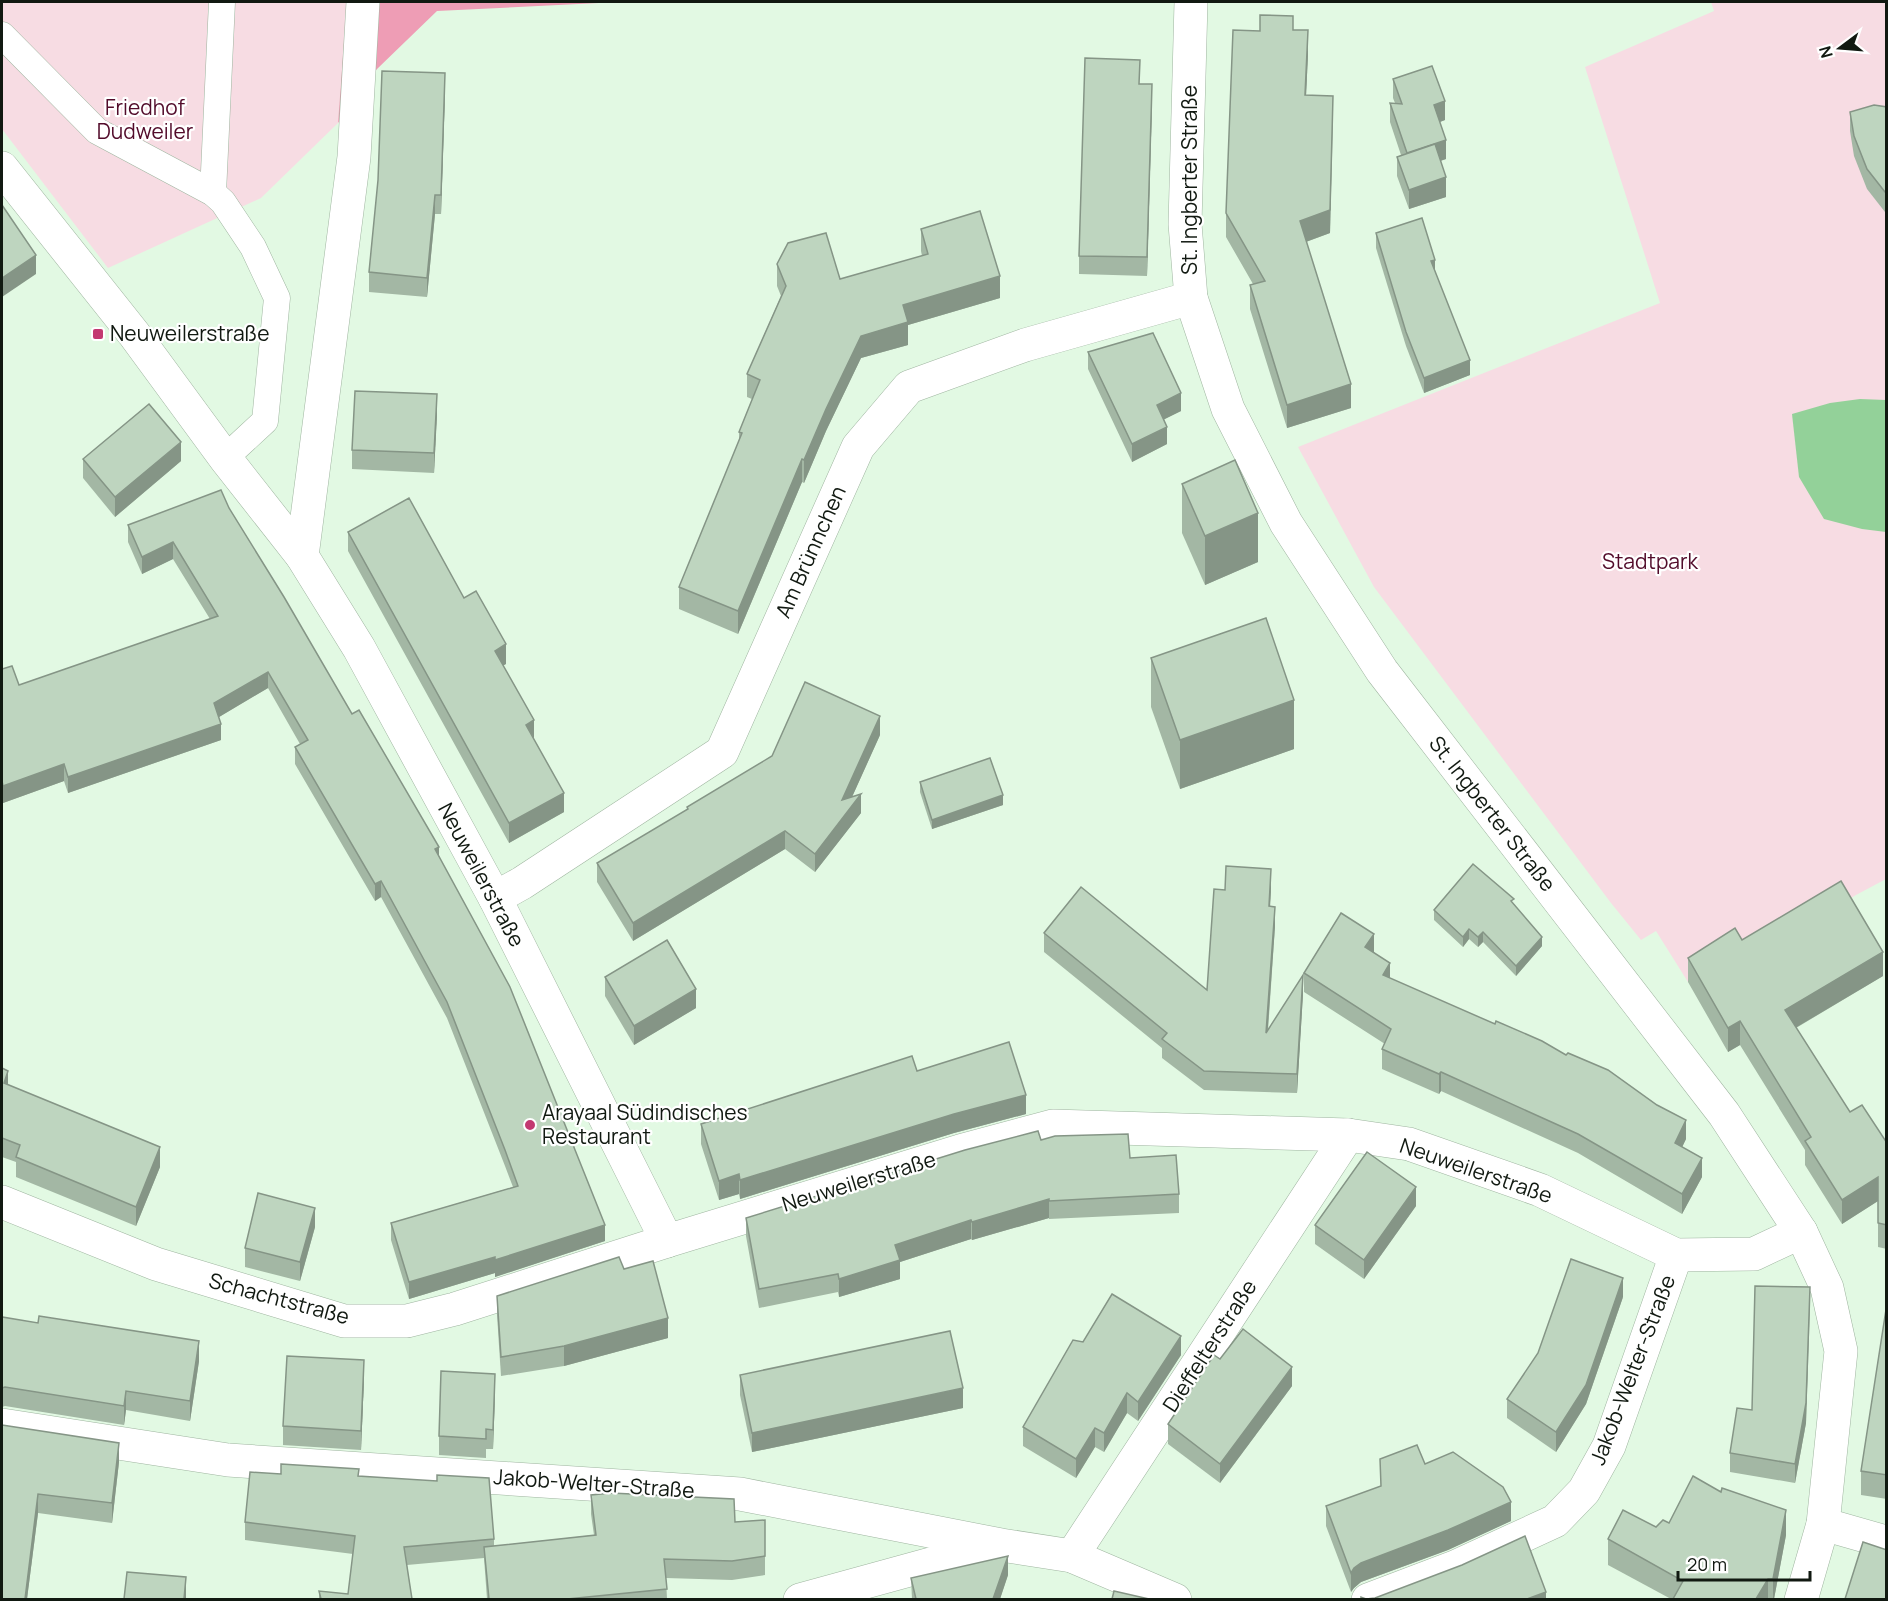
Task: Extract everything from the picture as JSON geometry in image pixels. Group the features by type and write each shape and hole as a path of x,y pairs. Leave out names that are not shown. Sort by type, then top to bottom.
{"street":[{"path":"302,556 354,157 363,2"},
{"name":"St. Ingberter Straße","path":"1191,2 1185,224 1191,298 1228,409 1286,523 1383,671 1724,1114 1801,1232 1827,1288 1841,1352 1823,1524 1801,1599"},
{"name":"Neuweilerstraße","path":"2,168 128,326 225,458 302,556 359,648 495,898 667,1241 960,1151 1053,1126 1348,1135 1409,1144 1540,1190 1676,1255 1754,1254 1801,1232"},
{"name":"Am Brünnchen","path":"495,898 522,883 722,752 858,447 909,387 1025,345 1191,298"},
{"name":"Dieffelterstraße","path":"1072,1556 1348,1135"},
{"name":"Schachtstraße","path":"2,1202 156,1264 344,1320 407,1321 455,1309 667,1241"},
{"name":"Jakob-Welter-Straße","path":"1368,1599 1455,1567 1555,1521 1584,1491 1609,1446 1676,1255"},
{"name":"Jakob-Welter-Straße","path":"2,1425 228,1460 740,1494 1000,1545 1072,1556 1175,1599"},
{"path":"1823,1524 1887,1542"},
{"path":"800,1599 1000,1545"}],"lane":[{"path":"213,192 222,2"},
{"path":"2,35 97,131 213,192 223,202 253,246 278,298 265,421 225,458"}],"green space":[{"name":"Friedhof Dudweiler","path":"2,2 347,2 338,123 261,198 108,268 2,129"},
{"name":"Stadtpark","path":"1711,2 1886,2 1886,879 1742,964 1734,952 1688,982 1656,931 1641,940 1611,903 1374,587 1298,447 1660,303 1585,67 1714,11"}],"shaded area":[{"path":"347,2 619,2 437,11 377,69 338,123"},
{"path":"1860,399 1886,400 1886,532 1862,529 1824,519 1799,477 1792,414 1830,403"}],"building":[{"path":"1260,15 1293,16 1293,30 1308,30 1305,95 1333,96 1330,210 1300,221 1351,384 1287,405 1250,285 1265,281 1226,213 1233,30 1260,31"},
{"path":"1085,58 1140,60 1139,84 1152,84 1147,257 1079,256"},
{"path":"1432,66 1445,101 1434,105 1446,140 1407,153 1390,103 1402,104 1393,79"},
{"path":"382,71 445,73 441,195 435,195 427,278 369,272 378,180"},
{"path":"1874,105 1887,107 1887,192 1867,169 1854,136 1850,112"},
{"path":"1435,144 1446,177 1409,190 1397,157"},
{"path":"2,205 36,255 2,278"},
{"path":"980,211 1000,276 903,305 908,322 861,336 804,460 802,459 738,611 679,587 742,433 739,432 760,380 747,374 786,286 777,264 788,243 826,233 840,279 928,254 921,229"},
{"path":"1422,218 1435,260 1431,261 1470,360 1424,378 1406,332 1376,233"},
{"path":"1153,333 1181,393 1157,405 1167,427 1132,444 1088,352"},
{"path":"355,391 437,394 434,453 352,450"},
{"path":"149,404 181,442 115,497 83,459"},
{"path":"1235,460 1258,513 1205,536 1182,484"},
{"path":"221,490 229,508 352,714 359,710 439,847 435,849 510,987 605,1225 495,1260 495,1257 409,1282 391,1223 518,1186 447,1002 381,881 375,884 295,747 308,740 268,672 214,703 221,724 68,777 64,764 3,786 2,669 12,666 19,685 218,616 173,542 142,557 128,525"},
{"path":"409,498 464,598 476,591 506,644 495,651 534,720 526,725 564,793 509,823 348,532"},
{"path":"1266,618 1294,700 1180,740 1151,658"},
{"path":"805,682 880,716 842,800 861,794 815,854 785,831 633,923 597,863 772,756"},
{"path":"990,758 1003,795 932,820 920,782"},
{"path":"1473,864 1514,899 1511,901 1542,937 1516,966 1483,932 1478,937 1469,929 1463,937 1434,910"},
{"path":"1226,866 1271,869 1269,906 1275,907 1266,1033 1303,975 1297,1074 1204,1071 1162,1039 1167,1033 1044,933 1081,887 1207,990 1214,889 1225,890"},
{"path":"1841,881 1883,952 1785,1010 1850,1112 1862,1105 1887,1143 1887,1225 1878,1223 1878,1177 1842,1200 1805,1141 1811,1137 1740,1021 1728,1028 1688,958 1735,928 1742,940"},
{"path":"1341,913 1374,934 1365,947 1390,963 1383,975 1495,1024 1496,1021 1542,1041 1566,1055 1568,1053 1608,1070 1657,1105 1686,1120 1675,1143 1702,1158 1682,1194 1578,1134 1441,1072 1439,1074 1382,1049 1391,1029 1304,973"},
{"path":"667,940 696,989 634,1026 605,977"},
{"path":"1009,1042 1026,1095 954,1114 740,1180 739,1174 719,1181 701,1124 912,1056 917,1071"},
{"path":"2,1068 8,1071 4,1083 160,1147 136,1207 16,1157 20,1145 2,1138"},
{"path":"1038,1131 1041,1140 1055,1136 1128,1134 1130,1158 1176,1155 1179,1194 1049,1201 1049,1199 972,1222 971,1220 895,1245 900,1260 839,1279 838,1274 759,1289 746,1218 965,1150"},
{"path":"1367,1152 1416,1187 1364,1260 1315,1225"},
{"path":"258,1193 315,1208 300,1262 245,1248"},
{"path":"619,1257 624,1269 653,1261 668,1318 564,1346 501,1357 497,1296"},
{"path":"1571,1259 1623,1278 1586,1385 1556,1432 1507,1399 1538,1353"},
{"path":"1755,1286 1810,1287 1806,1403 1795,1464 1730,1453 1737,1408 1752,1410"},
{"path":"1112,1294 1181,1336 1138,1402 1127,1393 1104,1433 1095,1428 1076,1459 1023,1427 1073,1340 1083,1342"},
{"path":"1887,1303 1887,1475 1861,1471"},
{"path":"39,1316 199,1341 190,1401 126,1391 124,1406 2,1388 2,1317 38,1323"},
{"path":"1243,1329 1292,1367 1220,1464 1168,1424 1214,1355 1220,1359"},
{"path":"950,1331 963,1388 752,1433 740,1375"},
{"path":"287,1356 364,1360 361,1431 283,1426"},
{"path":"441,1371 495,1374 493,1430 486,1429 486,1439 439,1436"},
{"path":"2,1425 119,1443 112,1503 38,1494 25,1599 2,1599"},
{"path":"1417,1445 1425,1464 1453,1452 1503,1487 1511,1502 1448,1530 1361,1563 1351,1573 1326,1506 1381,1486 1380,1459"},
{"path":"281,1464 359,1469 358,1476 437,1481 437,1475 489,1478 494,1539 404,1547 412,1599 321,1599 319,1591 348,1594 355,1536 245,1522 250,1472 281,1474"},
{"path":"1693,1476 1721,1492 1722,1488 1786,1510 1773,1579 1768,1579 1756,1599 1673,1599 1683,1581 1608,1539 1623,1510 1656,1527 1663,1520 1669,1523"},
{"path":"611,1493 734,1499 735,1522 765,1520 765,1556 732,1561 664,1559 667,1589 567,1599 489,1599 484,1547 596,1535 591,1495"},
{"path":"1525,1536 1546,1592 1527,1599 1366,1599 1375,1598 1462,1565"},
{"path":"1863,1542 1887,1550 1887,1599 1845,1599"},
{"path":"1008,1556 993,1599 916,1599 911,1578"},
{"path":"127,1572 186,1577 184,1599 124,1599"},
{"path":"1114,1591 1149,1599 1112,1599"}],"place":[{"name":"Neuweilerstraße","path":"98,334"},
{"name":"Arayaal Südindisches Restaurant","path":"530,1125"}]}
